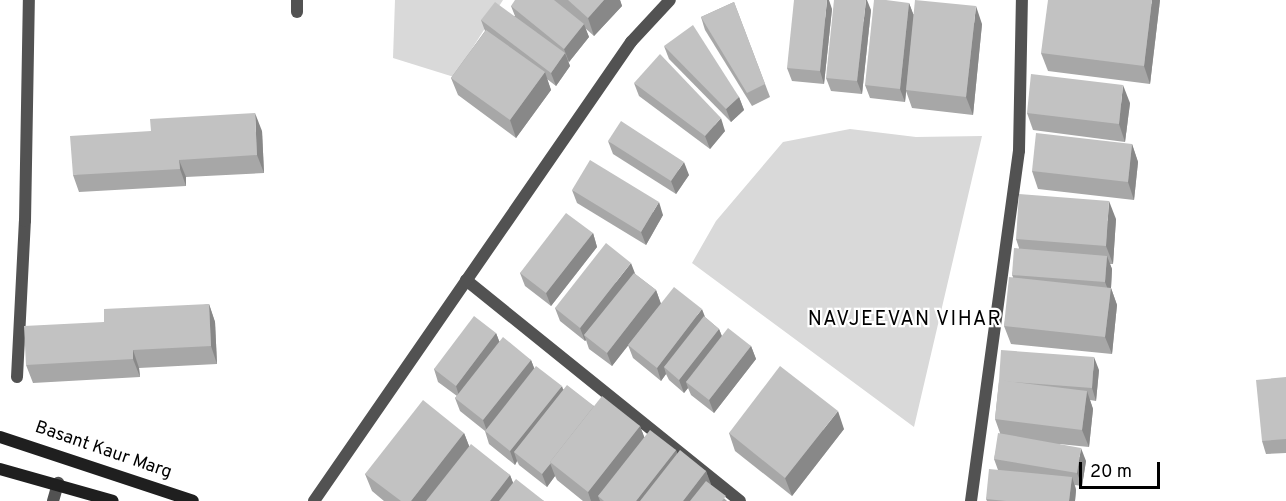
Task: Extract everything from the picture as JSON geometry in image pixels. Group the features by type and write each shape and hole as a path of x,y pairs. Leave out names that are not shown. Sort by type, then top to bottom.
{"main road":[{"name":"Basant Kaur Marg","path":"0,437 193,501"},
{"path":"0,469 58,483 113,501"}],"street":[{"path":"17,377 25,221 29,0"},
{"path":"314,501 631,42 670,0"},
{"path":"971,501 1019,151 1022,0"},
{"path":"466,280 740,501"},
{"path":"53,501 58,483"}],"shaded area":[{"path":"395,0 503,0 454,77 393,58"},
{"path":"850,129 916,137 982,136 914,427 692,263 716,221 783,142"}],"building":[{"path":"515,0 554,0 584,24 564,49 511,6"},
{"path":"568,0 604,0 588,18"},
{"path":"794,0 827,0 820,71 787,68"},
{"path":"834,0 866,0 857,81 826,78"},
{"path":"874,0 909,3 900,89 865,85"},
{"path":"915,0 976,6 966,97 906,90"},
{"path":"1048,0 1152,0 1144,66 1041,53"},
{"path":"495,2 565,53 551,73 481,20"},
{"path":"734,2 765,84 747,93 701,17"},
{"path":"693,25 739,97 726,109 664,46"},
{"path":"486,30 545,72 510,120 451,78"},
{"path":"660,54 721,118 705,136 634,83"},
{"path":"1031,74 1123,85 1119,124 1027,113"},
{"path":"255,113 257,155 179,160 180,169 73,175 70,136 151,131 150,119"},
{"path":"621,121 684,162 671,181 608,141"},
{"path":"1036,133 1132,144 1128,182 1032,171"},
{"path":"590,160 659,202 641,232 572,190"},
{"path":"1019,194 1109,201 1106,246 1016,239"},
{"path":"566,213 593,233 546,293 520,273"},
{"path":"606,243 631,263 580,328 555,308"},
{"path":"1014,248 1107,256 1105,282 1012,275"},
{"path":"634,273 656,290 607,353 584,335"},
{"path":"1009,277 1111,288 1105,337 1004,326"},
{"path":"674,287 702,309 657,368 628,345"},
{"path":"209,304 211,346 133,350 133,359 26,365 24,326 104,322 104,309"},
{"path":"474,316 496,333 456,386 434,369"},
{"path":"704,316 719,329 679,380 664,367"},
{"path":"728,328 751,346 709,400 686,382"},
{"path":"503,337 531,360 483,420 455,398"},
{"path":"1001,350 1094,357 1092,388 999,381"},
{"path":"536,366 562,386 510,451 485,431"},
{"path":"780,366 838,411 785,478 729,433"},
{"path":"1286,377 1286,439 1262,441 1256,380"},
{"path":"999,380 1087,391 1082,430 995,419"},
{"path":"567,385 594,406 542,474 514,452"},
{"path":"602,396 640,426 588,492 550,462"},
{"path":"423,400 464,433 411,501 401,501 365,474"},
{"path":"650,430 676,450 636,501 604,501 598,496"},
{"path":"998,433 1081,448 1077,473 994,459"},
{"path":"471,444 510,475 490,501 426,501"},
{"path":"680,450 706,471 683,501 640,501"},
{"path":"989,469 1072,477 1069,501 986,499"},
{"path":"516,479 544,501 499,501"},
{"path":"706,481 726,496 722,501 690,501"}],"district":[{"name":"NAVJEEVAN VIHAR","path":"905,320"}]}
